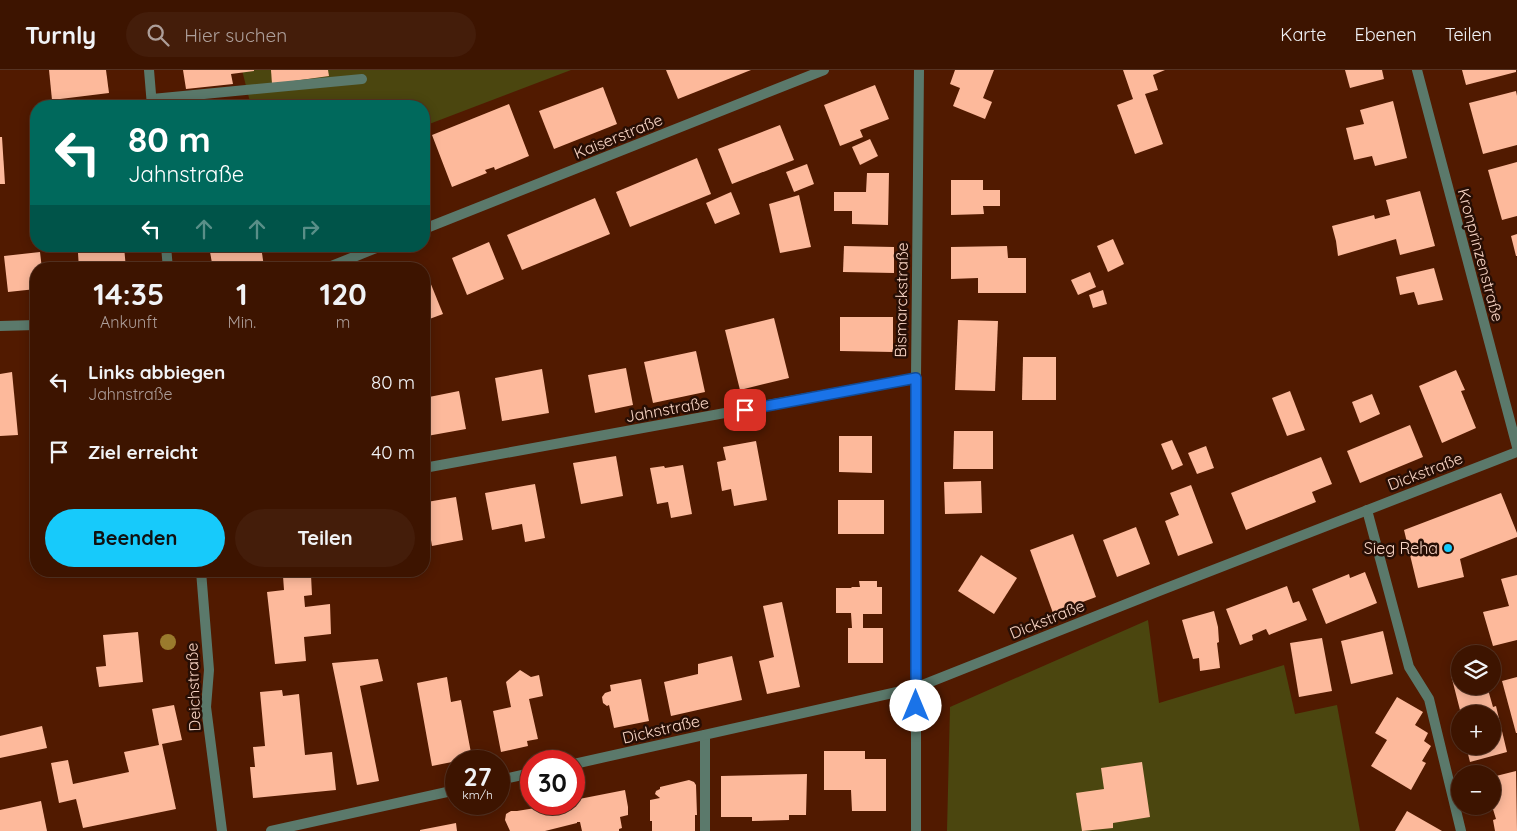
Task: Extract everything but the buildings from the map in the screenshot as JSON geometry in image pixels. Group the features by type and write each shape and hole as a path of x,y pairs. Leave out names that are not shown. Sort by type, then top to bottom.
{"street":[{"path":"149,70 152,100"},
{"name":"Kaiserstraße","path":"430,227 824,70"},
{"name":"Bismarckstraße","path":"916,831 916,378 919,70"},
{"name":"Kronprinzenstraße","path":"1417,70 1517,447"},
{"path":"170,100 362,79"},
{"path":"341,262 365,252"},
{"path":"0,326 30,325"},
{"name":"Jahnstraße","path":"430,467 916,378"},
{"name":"Dickstraße","path":"585,762 916,688 1517,452"},
{"path":"1367,510 1408,667 1429,700 1461,831"},
{"name":"Deichstraße","path":"201,577 209,670 206,707 222,831"},
{"path":"704,831 705,735"},
{"path":"271,831 315,826 445,793"}],"shaded area":[{"path":"242,70 571,70 430,124 430,100 250,100"},
{"path":"1148,620 1159,703 1284,665 1295,714 1337,705 1360,831 947,831 950,707"}],"place":[{"name":"Sieg Reha","path":"1448,548"}],"route":[{"path":"745,410 916,378 916,706"}]}
